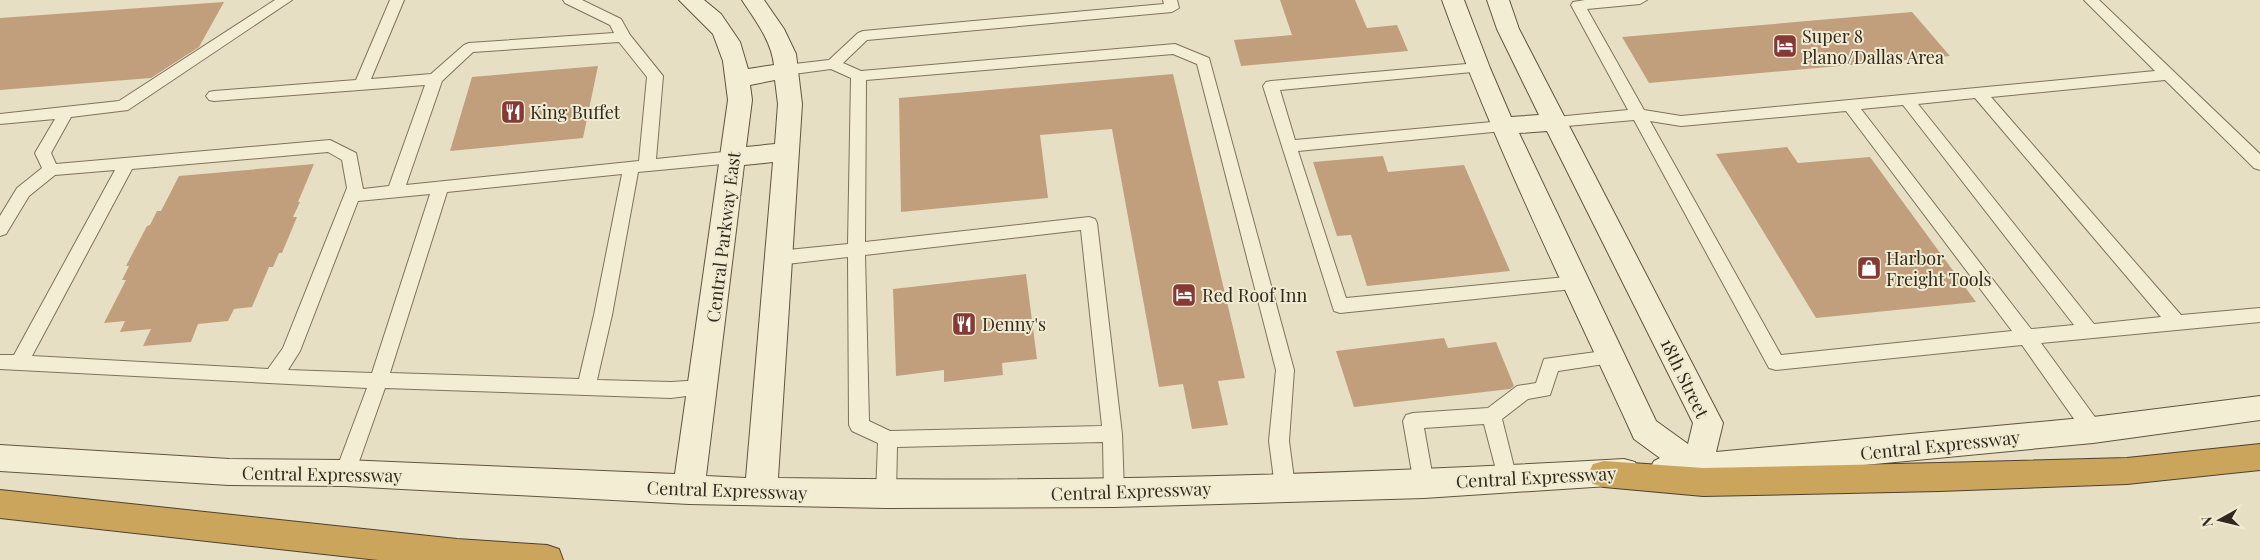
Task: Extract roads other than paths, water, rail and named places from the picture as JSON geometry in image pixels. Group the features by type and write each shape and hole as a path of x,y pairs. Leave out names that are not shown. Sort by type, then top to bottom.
{"highway":[{"path":"1604,474 1703,482 1940,477 2127,471 2260,457"},
{"path":"0,504 457,554 547,560"}],"street":[{"name":"Central Parkway East","path":"690,0 719,26 730,49 739,79 740,100 690,490"},
{"path":"753,0 772,28 784,54 790,104 761,492"},
{"path":"1453,0 1478,68 1503,126 1645,430 1697,468"},
{"name":"18th Street","path":"1498,0 1508,29 1708,423 1697,468"},
{"path":"739,79 786,70"},
{"path":"1503,126 1556,122"},
{"path":"733,157 786,152"},
{"name":"Central Expressway","path":"0,458 229,472 345,473 690,490 886,494 1114,493 1424,484 1697,468 2093,430 2260,408"}],"lane":[{"path":"0,119 122,106 285,0"},
{"path":"361,85 397,0"},
{"path":"570,0 616,22 623,37 655,76 639,167 586,388"},
{"path":"833,64 863,36 1172,8 1170,0"},
{"path":"1640,0 1578,6 1776,363 2260,315"},
{"path":"2091,0 2260,164"},
{"path":"395,192 435,79 469,48 623,37"},
{"path":"786,70 833,64 859,76 1175,49 1204,61 1285,370 1279,441 1285,487"},
{"path":"1478,68 1271,86 1340,306 1577,283"},
{"path":"1556,122 1638,114 1681,121 2168,75"},
{"path":"859,76 856,248 859,426 888,439 1112,434"},
{"path":"214,96 435,79"},
{"path":"1979,93 2178,323"},
{"path":"1907,100 2089,331"},
{"path":"1850,105 2027,337 2093,430"},
{"path":"51,170 43,153 66,112"},
{"path":"1289,146 1503,126"},
{"path":"0,230 23,192 51,170 330,146 350,157 355,188 291,351 273,377"},
{"path":"352,196 733,157"},
{"path":"19,363 127,163"},
{"path":"345,473 378,380 440,187"},
{"path":"778,258 1089,223 1112,434 1114,493"},
{"path":"1424,484 1413,421 1492,416 1524,391 1542,390 1551,364 1611,357"},
{"path":"0,362 273,377 586,388 671,390 703,388"},
{"path":"1492,416 1507,479"},
{"path":"886,494 888,439"}],"place":[{"name":"Super 8 Plano/Dallas Area","path":"1785,46"},
{"name":"King Buffet","path":"513,112"},
{"name":"Harbor Freight Tools","path":"1869,268"},
{"name":"Red Roof Inn","path":"1184,295"},
{"name":"Denny's","path":"964,324"}]}
